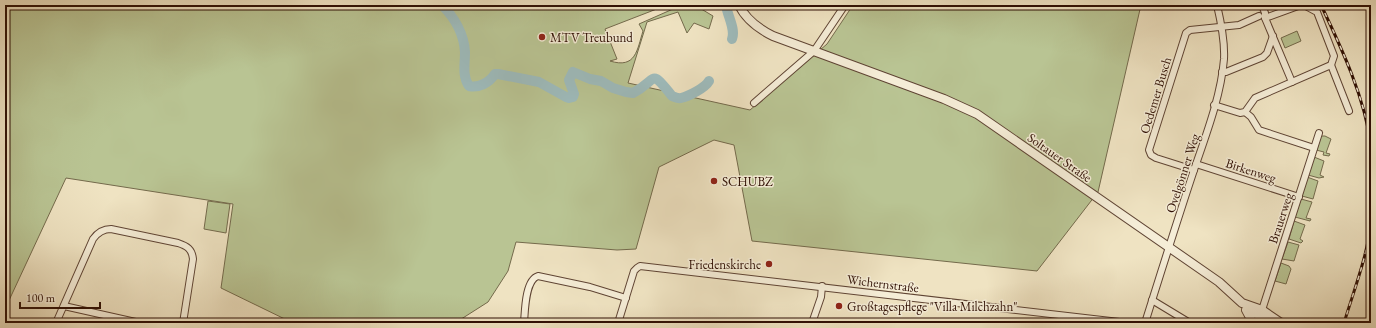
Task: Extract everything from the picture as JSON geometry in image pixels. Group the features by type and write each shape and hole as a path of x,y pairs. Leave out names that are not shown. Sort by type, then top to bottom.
{"street":[{"name":"Soltauer Straße","path":"739,5 746,17 762,31 944,99 977,114 1219,282 1242,303 1260,309 1276,321"},
{"path":"754,103 814,51 845,5"},
{"name":"Ovelgönner Weg","path":"1145,323 1195,167 1214,105 1222,72 1224,46 1222,26 1217,5"},
{"path":"1262,5 1265,13 1262,17"},
{"path":"1222,26 1239,25 1301,5"},
{"path":"1304,5 1317,12 1334,56 1331,65 1349,111"},
{"path":"1262,17 1273,36 1292,82"},
{"name":"Oedemer Busch","path":"1195,167 1156,158 1151,155 1149,150 1186,33 1190,30 1222,26"},
{"path":"1222,72 1226,72 1264,57 1273,36"},
{"path":"1245,112 1255,98 1331,65"},
{"path":"1214,105 1240,113 1245,112 1251,117 1259,130 1314,148"},
{"name":"Brauerweg","path":"1260,309 1319,133"},
{"name":"Birkenweg","path":"1195,167 1298,197"},
{"path":"56,323 96,235 105,229 116,229 178,243 188,247 191,251 192,262 183,323"},
{"name":"Wichernstraße","path":"626,298 634,271 640,266 822,286 1128,323"},
{"path":"524,323 528,288 534,277 538,276 590,287 626,298 618,323"},
{"path":"812,323 822,286"},
{"path":"1152,300 1190,323"},
{"path":"1242,303 1253,323"},
{"path":"64,306 140,323"},
{"path":"1248,312 1253,308 1260,309"},
{"path":"1248,312 1262,315 1276,321"},
{"path":"1264,323 1269,320 1276,321"},
{"path":"821,322 837,323"}],"green space":[{"path":"5,5 667,5 605,29 617,59 610,61 619,63 630,60 637,51 643,31 639,24 682,5 698,5 698,7 713,16 709,29 694,23 687,33 678,12 647,22 628,83 750,110 827,44 853,5 1141,5 1098,192 1037,271 752,241 734,145 714,140 659,167 636,249 617,250 516,242 508,271 488,302 455,323 293,323 221,288 233,204 66,178 5,309"},
{"path":"1297,31 1301,41 1285,48 1281,38"},
{"path":"1320,136 1325,136 1331,139 1326,153 1330,154 1329,156 1323,155 1324,152 1316,150"},
{"path":"1314,157 1324,161 1320,175 1324,177 1319,178 1308,175"},
{"path":"1307,177 1318,181 1313,199 1302,196"},
{"path":"1301,199 1312,202 1306,218 1311,219 1310,221 1295,217"},
{"path":"208,201 230,204 226,233 204,229"},
{"path":"1294,221 1305,225 1300,239 1303,241 1301,243 1289,239"},
{"path":"1288,242 1299,245 1294,261 1282,259"},
{"path":"1281,263 1289,266 1291,269 1286,284 1275,281"}],"waterway":[{"path":"442,5 451,15 463,39 465,52 465,78 469,86 484,84 495,74 498,74 539,82 569,98 573,97 574,94 569,80 573,72 590,79 601,81 613,88 633,93 653,79 656,79 660,81 672,96 680,98 696,91 709,81"},
{"path":"726,5 733,31 732,39"}],"railway":[{"path":"1321,5 1352,74 1364,110 1371,146"},
{"path":"1344,323 1363,261 1371,223"}],"place":[{"name":"MTV Treubund","path":"542,37"},
{"name":"SCHUBZ","path":"714,181"},
{"name":"Friedenskirche","path":"769,264"},
{"name":"Großtagespflege \"Villa Milchzahn\"","path":"839,306"}]}
